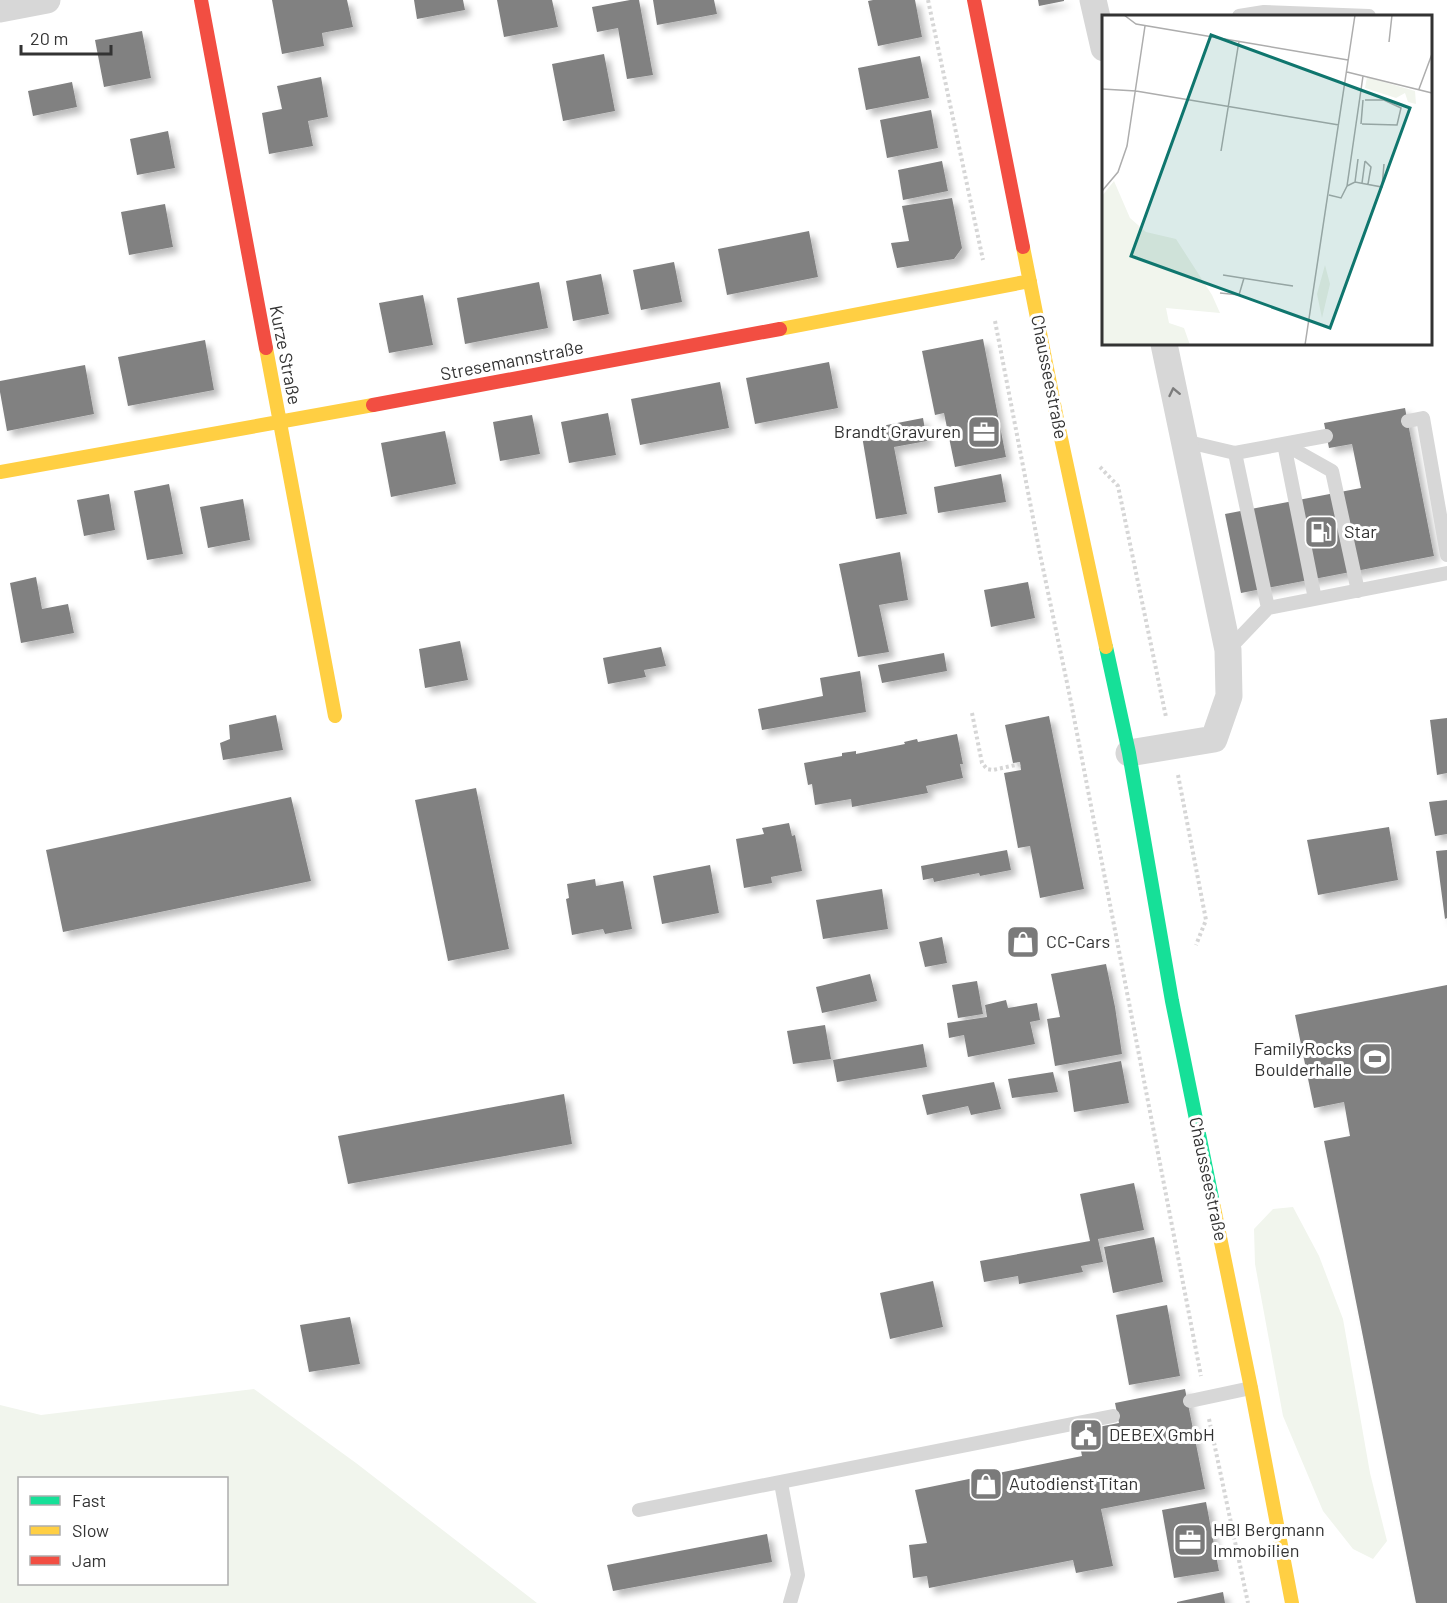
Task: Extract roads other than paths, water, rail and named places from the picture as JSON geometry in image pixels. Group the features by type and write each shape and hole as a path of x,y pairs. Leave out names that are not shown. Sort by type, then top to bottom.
{"street":[{"path":"0,9 47,0"},
{"name":"Kurze Straße","path":"201,0 335,716"},
{"name":"Chausseestraße","path":"974,0 1058,424 1129,753 1172,1001 1251,1388 1292,1603"},
{"path":"1093,0 1102,39"},
{"name":"Stresemannstraße","path":"0,472 279,423 1030,281"},
{"path":"1129,753 1214,739 1229,696 1228,650 1164,345"}],"lane":[{"path":"1245,15 1264,12 1342,15"},
{"path":"1408,421 1423,418 1447,555"},
{"path":"1184,441 1235,453 1326,436"},
{"path":"1315,599 1284,444 1332,471 1358,591"},
{"path":"1235,453 1268,608"},
{"path":"1228,650 1268,608 1447,573"},
{"path":"1190,1401 1251,1388"},
{"path":"639,1510 1113,1416"},
{"path":"781,1483 798,1575 790,1603"}],"place":[{"name":"Brandt Gravuren","path":"984,432"},
{"name":"Star","path":"1321,532"},
{"name":"CC-Cars","path":"1023,942"},
{"name":"FamilyRocks Boulderhalle","path":"1375,1059"},
{"name":"DEBEX GmbH","path":"1086,1435"},
{"name":"Autodienst Titan","path":"986,1484"},
{"name":"HBI Bergmann Immobilien","path":"1190,1540"}]}
